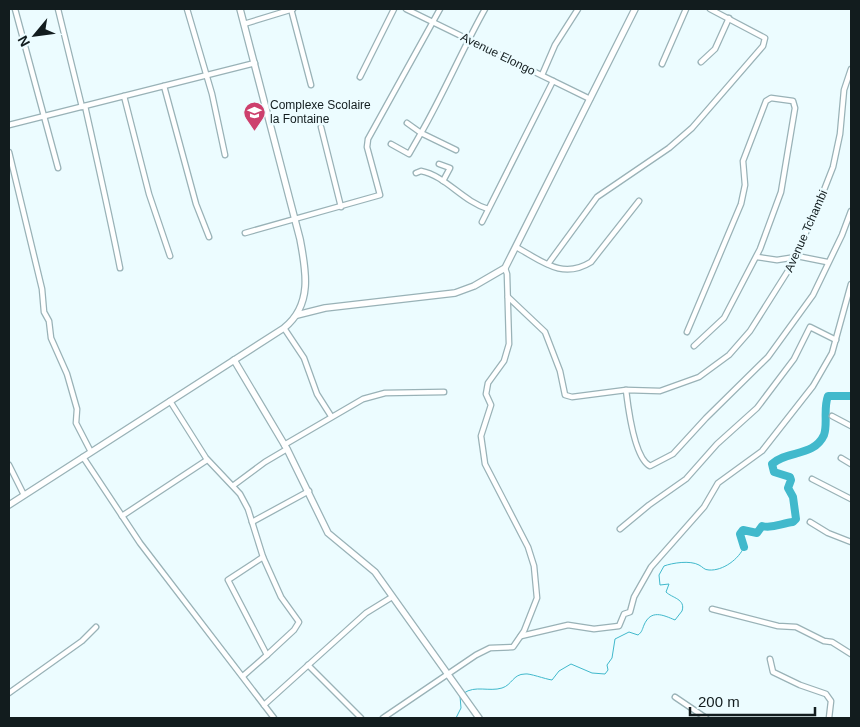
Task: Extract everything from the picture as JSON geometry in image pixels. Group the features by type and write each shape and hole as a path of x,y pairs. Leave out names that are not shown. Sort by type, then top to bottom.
{"street":[{"path":"15,9 42,116 58,168"},
{"path":"58,9 89,130 97,152 120,268"},
{"path":"187,9 207,75 225,155"},
{"path":"9,505 284,328 296,315 304,298 307,276 295,220 240,9"},
{"path":"244,24 292,9 311,85"},
{"path":"360,77 394,9"},
{"name":"Avenue Elongo","path":"406,9 590,99"},
{"path":"245,233 341,208 380,195 368,147 368,139 440,9"},
{"path":"391,144 409,154 457,67 468,39 485,9"},
{"path":"542,75 556,45 578,9"},
{"path":"662,64 686,9"},
{"path":"548,264 597,197 669,148 692,128 763,46 765,38 710,9"},
{"path":"383,718 476,655 490,648 513,647 521,636 537,598 534,566 527,545 486,467 481,436 491,405 486,394 488,382 504,361 509,344 505,268 590,99 632,10"},
{"path":"702,62 715,48 729,18"},
{"path":"9,125 255,63"},
{"name":"Avenue Tchambi","path":"508,297 545,332 560,371 565,396 572,397 626,390 660,391 699,377 715,367 750,330 785,279 796,257 833,166 840,134 844,90 851,69"},
{"path":"482,222 553,81"},
{"path":"164,86 196,204 209,237"},
{"path":"124,96 150,198 170,256"},
{"path":"687,332 741,204 745,185 743,161 766,101 771,98 793,101 795,108 781,192 756,257 724,318 694,346"},
{"path":"406,123 421,133 456,150"},
{"path":"320,127 341,208"},
{"path":"9,152 42,289 44,312 48,321 50,338 67,373 77,409 76,423 92,452"},
{"path":"440,164 450,168 443,181"},
{"path":"416,173 425,172 443,181 471,202 488,210"},
{"path":"516,246 555,268 568,271 581,268 591,262 639,201"},
{"path":"626,390 636,443 642,458 650,466 673,454 706,418 768,357 813,295 827,262 842,235 851,211"},
{"path":"756,257 766,260 796,257 827,262"},
{"path":"296,315 325,308 455,293 474,286 505,268"},
{"path":"521,636 568,625 594,628 619,626 624,614 630,612 634,597 653,565 704,507 718,483 762,450 772,440 813,386 832,353 851,284"},
{"path":"620,529 649,505 686,479 717,444 757,408 794,358 810,327 836,340"},
{"path":"284,328 304,358 317,394 331,416"},
{"path":"234,360 286,447 309,490 328,533 372,569 479,718"},
{"path":"234,485 286,447 354,402 385,392 444,392"},
{"path":"170,401 206,458 234,485 248,509 263,558 281,597 299,622 294,630 243,676"},
{"path":"832,416 851,426"},
{"path":"83,457 140,543 274,718"},
{"path":"841,458 851,464"},
{"path":"122,516 208,460"},
{"path":"9,465 24,495"},
{"path":"812,479 851,499"},
{"path":"252,522 309,490"},
{"path":"810,522 828,533 851,542"},
{"path":"263,558 230,577 228,584 267,655"},
{"path":"264,705 366,613 392,597"},
{"path":"712,610 769,624 796,627 805,633 832,642 851,654"},
{"path":"9,693 82,641 96,627"},
{"path":"770,659 774,672 800,685 827,695 831,701 829,718"},
{"path":"308,665 361,718"},
{"path":"675,696 706,718"}],"waterway":[{"path":"744,547 740,534 743,530 757,533 762,526 774,526 793,522 796,519 793,497 788,488 791,480 790,477 774,472 772,464 785,457 814,447 820,442 825,431 828,396 851,396"},
{"path":"464,693 473,689 502,688 521,674 530,674 552,680 559,671 571,664 592,673 605,674 608,670 607,665 612,658 615,639 629,632 638,635 647,620 654,615 662,615 675,620 682,611 683,607 680,601 666,592 669,584 660,585 659,575 664,566 686,562 695,563 706,570 720,569 738,556 744,547"},
{"path":"456,718 461,708 460,696"}],"place":[{"name":"Complexe Scolaire la Fontaine","path":"254,131"}]}
